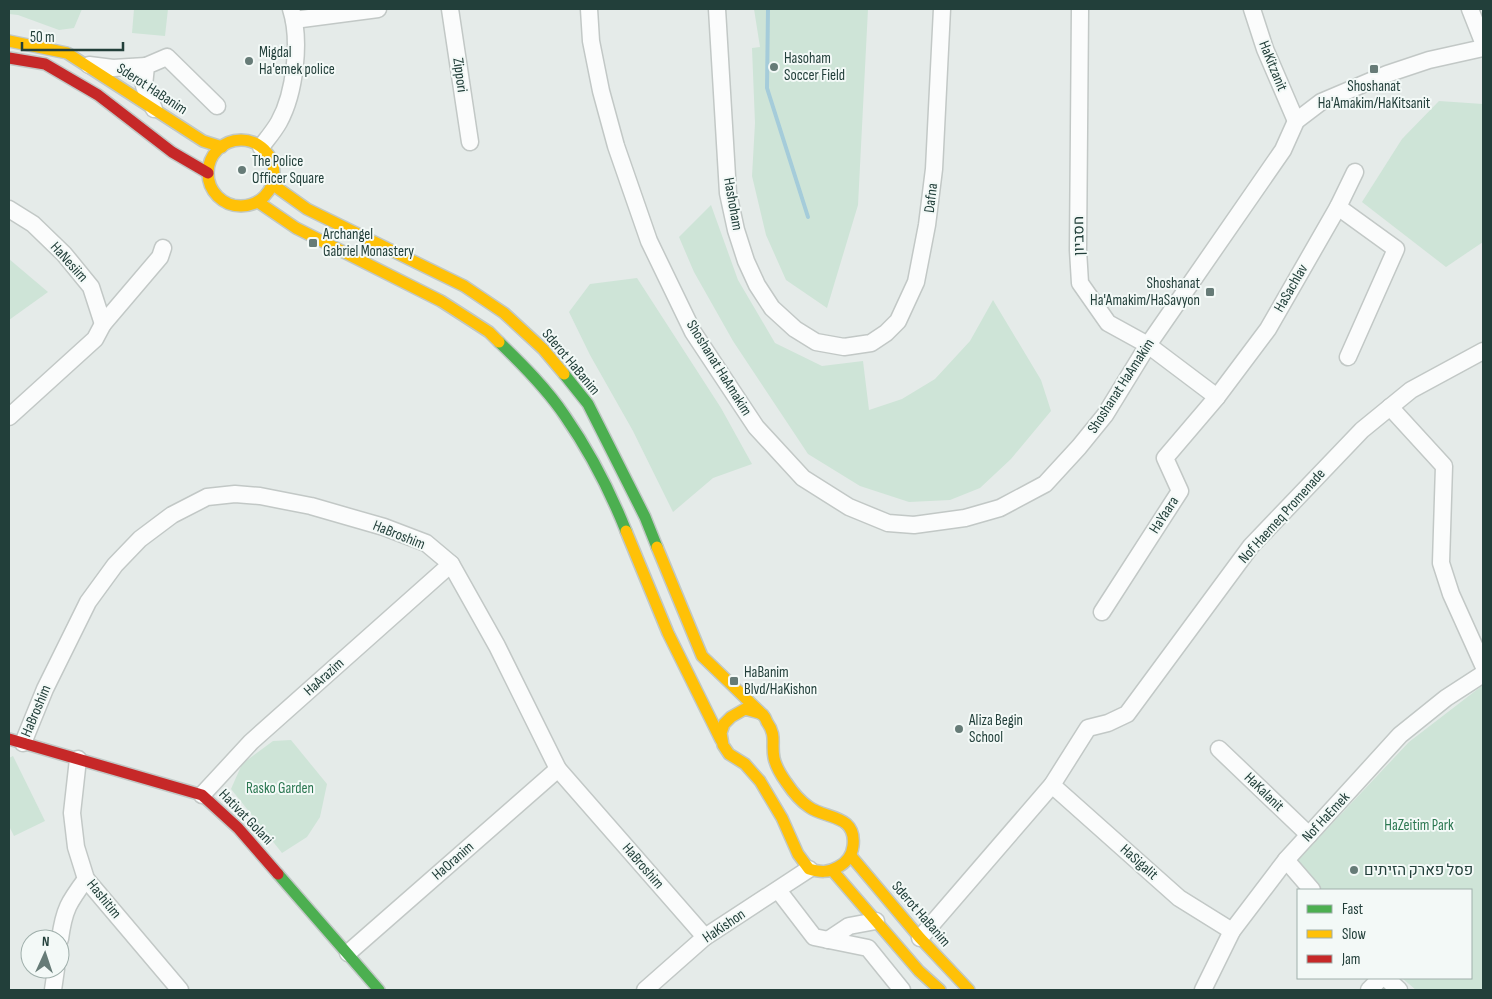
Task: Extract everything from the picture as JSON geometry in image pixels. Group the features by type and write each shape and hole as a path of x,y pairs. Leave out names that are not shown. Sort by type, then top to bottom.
{"main road":[{"name":"Sderot HaBanim","path":"9,41 67,52 203,141 222,147"},
{"path":"9,58 45,64 91,90 172,152 208,173"},
{"path":"242,140 252,142 261,147 272,160 274,168 272,184 264,197 258,202 240,206 221,200 214,192 210,183 208,173 212,159 222,147 231,142 242,140"},
{"name":"Sderot HaBanim","path":"272,184 308,209 464,286 504,314 543,348 588,404 645,517 702,656 763,716"},
{"path":"258,202 304,232 441,301 489,332 527,369 565,416 610,492 668,633 727,753 748,766 773,802 798,855 809,869 823,872 832,870 844,864 852,856 854,847 853,837 843,821 834,816 810,809 790,788 774,762 773,732 763,716 745,709 731,716 722,727 721,740"},
{"name":"Hativat Golani","path":"16,741 202,795 238,828 379,990"},
{"name":"Sderot HaBanim","path":"852,856 920,938 969,990"},
{"path":"832,870 919,971 940,990"}],"street":[{"path":"261,147 280,121 291,92 295,51 293,14 378,9"},
{"name":"Zippori","path":"450,9 470,142"},
{"name":"Shoshanat HaAmakim","path":"589,9 591,41 601,92 616,146 649,241 693,332 756,427 803,478 849,507 888,523 914,525 965,518 1000,508 1045,484 1105,415 1148,345 1283,150 1296,121 1321,102 1387,74 1429,60 1483,48"},
{"name":"Hashoham","path":"717,9 728,193 736,230 746,261 757,285 772,308 795,329 816,342 844,346"},
{"name":"Dafna","path":"844,346 871,343 886,333 898,321 916,282 927,226 934,169 942,9"},
{"name":"חסביון","path":"1080,9 1078,250 1080,283 1108,323 1148,345 1217,397"},
{"name":"HaKitzanit","path":"1252,9 1265,48 1296,121"},
{"path":"1470,9 1483,42"},
{"path":"87,65 113,68 146,66 167,57 217,106"},
{"path":"146,66 144,86 154,109"},
{"name":"HaSachlav","path":"1217,397 1268,329 1338,207 1355,172"},
{"path":"1338,207 1396,249 1348,357"},
{"name":"HaNesiim","path":"9,209 33,224 69,260 91,287 104,324"},
{"path":"9,417 95,339 104,324 160,256 163,248"},
{"name":"Nof Haemeq Promenade","path":"1052,785 1088,728 1108,723 1127,714 1251,546 1362,430 1411,390 1483,351"},
{"name":"HaYaara","path":"1102,612 1180,491 1165,458 1217,397"},
{"path":"1390,407 1444,466 1441,563 1451,594 1483,665"},
{"name":"HaBroshim","path":"16,741 45,689 88,602 115,565 140,539 172,516 207,497 236,494 260,496 320,509 384,527 426,543 451,564 498,646 558,769 705,937"},
{"name":"HaArazim","path":"202,795 251,742 451,564"},
{"name":"Nof HaEmek","path":"1203,990 1232,931 1286,860 1400,735 1446,698 1483,674"},
{"name":"HaKalanit","path":"1219,749 1309,835"},
{"name":"Hashitim","path":"78,759 72,813 76,847 86,879 180,990"},
{"name":"HaOranim","path":"348,953 558,769"},
{"path":"920,938 1052,785"},
{"name":"HaSigalit","path":"1052,785 1179,898 1232,931"},
{"path":"1286,860 1311,889"},
{"name":"HaKishon","path":"645,990 705,937 809,869"},
{"path":"61,929 62,920 69,902 86,879"},
{"path":"778,890 814,937 868,948 902,990"},
{"path":"828,940 849,926 876,921"},
{"path":"1369,990 1380,979"},
{"path":"1387,979 1399,990"}],"green space":[{"path":"9,9 82,9 74,28 59,30 18,15 9,14"},
{"path":"134,9 168,9 165,36 132,33"},
{"path":"754,9 868,9 858,205 827,308 786,280 766,235 752,176 755,123 752,48 760,47"},
{"path":"1439,101 1483,104 1483,242 1446,267 1362,202 1402,139"},
{"path":"711,205 738,280 775,343 822,366 863,361 869,410 902,399 935,379 970,341 993,300 1041,380 1051,411 1011,459 980,488 950,500 909,502 860,486 808,454 733,341 694,272 679,237"},
{"path":"9,259 48,292 9,320"},
{"path":"637,278 721,408 752,464 713,478 673,512 633,431 590,355 569,312 590,284"},
{"name":"HaZeitim Park","path":"1483,685 1483,990 1416,990 1403,979 1472,979 1472,889 1320,889 1296,862 1409,742"},
{"name":"Rasko Garden","path":"291,740 327,784 320,817 307,837 282,853 231,789 242,764 273,741"},
{"path":"13,756 45,821 14,836 9,826 9,758"}],"waterway":[{"path":"768,9 767,88 808,217"}],"traffic: fast":[{"path":"499,342 543,387 565,416 599,472 626,531"},
{"path":"564,374 588,404 645,517 657,547"},
{"path":"278,874 379,990"}],"traffic: slow":[{"path":"9,41 67,53 203,141 222,147"},
{"path":"241,140 254,143 264,150 271,160 274,173 271,186 264,196 254,203 241,206 228,203 218,196 211,186 208,173 211,160 218,150 228,143 241,140"},
{"path":"272,184 307,209 464,286 504,313 543,349 564,374"},
{"path":"258,202 296,228 441,301 489,332 499,342"},
{"path":"626,531 668,633 721,740"},
{"path":"657,547 702,656 763,715"},
{"path":"745,709 761,714 765,718 772,731 773,753 776,765 796,796 809,807 838,819 850,828 853,836 853,846 848,858 841,865 827,871 809,869 798,854 782,818 760,781 745,764 729,754 723,745 721,733 724,724 731,717 745,709"},
{"path":"851,856 920,938 969,990"},
{"path":"832,870 919,971 940,990"}],"traffic: jam":[{"path":"9,58 45,64 98,95 172,152 208,173"},
{"path":"9,739 202,795 238,828 278,874"}],"place":[{"name":"Migdal Ha'emek police","path":"249,61"},
{"name":"Hasoham Soccer Field","path":"774,67"},
{"name":"Shoshanat Ha'Amakim/HaKitsanit","path":"1374,69"},
{"name":"The Police Officer Square","path":"242,170"},
{"name":"Archangel Gabriel Monastery","path":"313,243"},
{"name":"Shoshanat Ha'Amakim/HaSavyon","path":"1210,292"},
{"name":"HaBanim Blvd/HaKishon","path":"734,681"},
{"name":"Aliza Begin School","path":"959,729"},
{"name":"פסל פארק הזיתים","path":"1354,870"}]}
